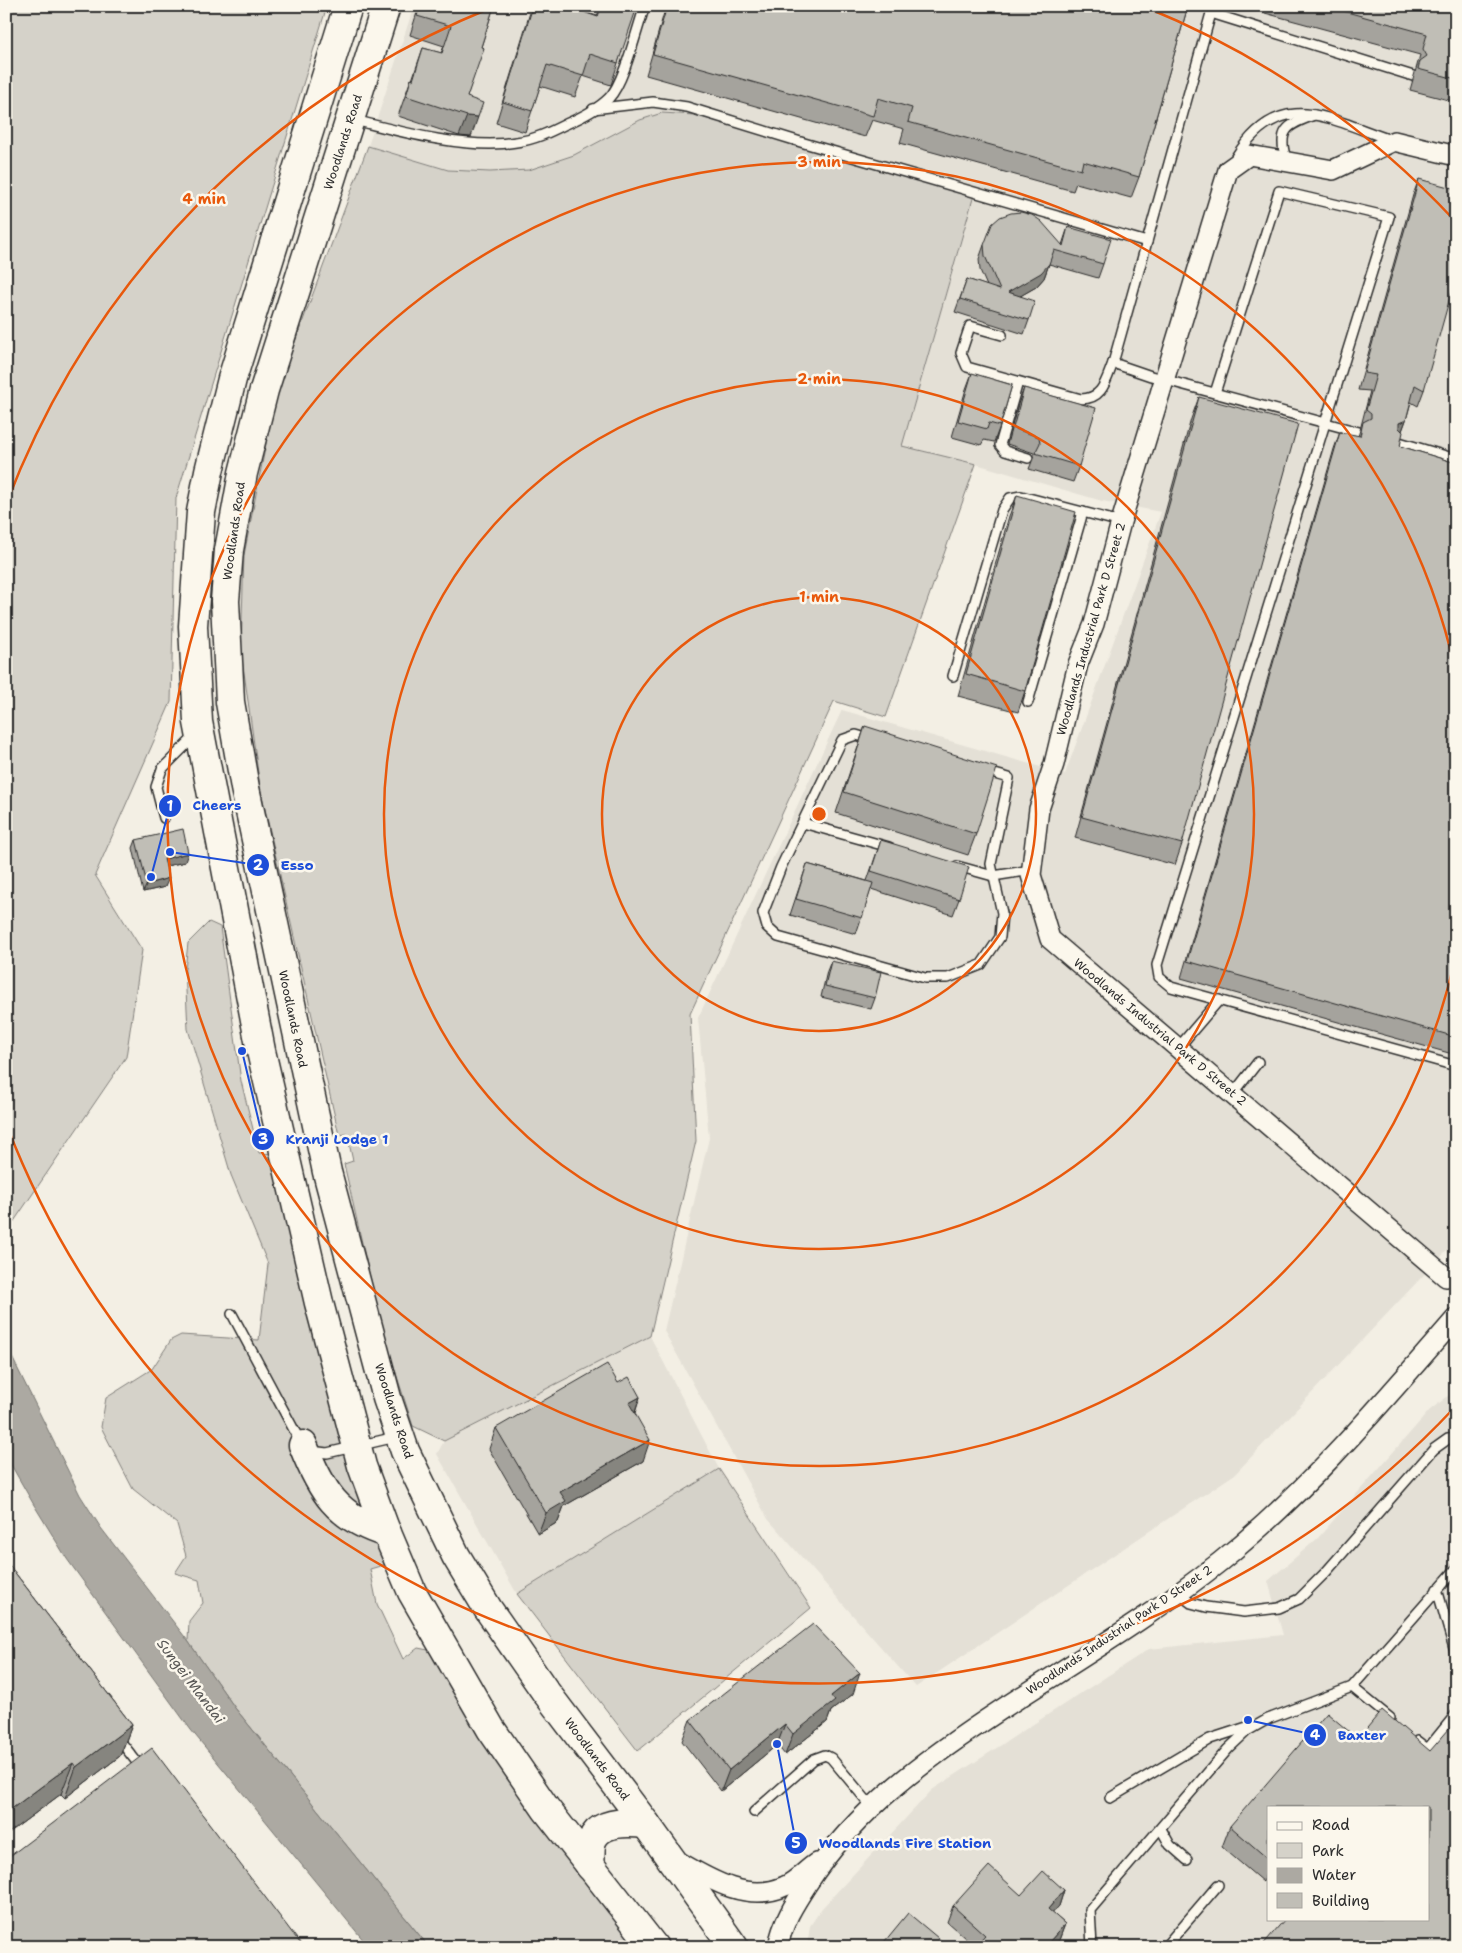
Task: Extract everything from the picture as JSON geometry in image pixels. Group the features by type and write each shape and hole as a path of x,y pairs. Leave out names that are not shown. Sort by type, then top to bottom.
{"main road":[{"path":"348,6 232,379 209,471 201,512 193,626 194,673 200,731 262,1051 319,1303 357,1445 387,1532 412,1592 491,1729 546,1809 654,1947"},
{"name":"Woodlands Road","path":"386,6 264,390 243,473 229,550 225,601 230,702 245,788 327,1172 386,1398 400,1436 430,1505 456,1556 488,1609 545,1691 646,1824 734,1947"},
{"path":"302,1445 316,1478 334,1504 345,1514 368,1527 387,1532"},
{"path":"590,1866 591,1843 596,1835 606,1827 621,1822 646,1824"}],"street":[{"path":"1228,170 1249,155 1332,170 1394,141 1456,156"},
{"name":"Woodlands Industrial Park D Street 2","path":"1228,170 1121,522 1094,624 1072,687 1054,764 1040,809 1031,875 1050,939 1446,1277"},
{"name":"Woodlands Industrial Park D Street 2","path":"669,1856 708,1878 748,1891 768,1890 785,1886 825,1856 872,1808 935,1753 1178,1593 1252,1535 1329,1463 1456,1318"},
{"name":"Woodlands Industrial Park D Street 2","path":"778,1947 785,1923 825,1856"}],"lane":[{"path":"350,119 422,136 482,144 516,142 541,136 581,118 609,98 619,80 645,6"},
{"path":"1002,335 970,326 961,353 962,361 967,367 1081,399 1089,399 1098,395 1103,388 1113,363 1212,10 1413,76"},
{"path":"593,109 653,102 687,107 804,144 1147,242"},
{"path":"1228,170 1244,144 1260,128 1280,115 1305,112 1394,141"},
{"path":"1287,162 1283,149 1283,135 1291,124 1314,115"},
{"path":"1215,392 1279,191 1389,217 1157,965 1159,978 1171,987 1456,1066"},
{"path":"1113,363 1359,432"},
{"path":"1018,382 1000,445 1005,450 1028,458"},
{"path":"1399,442 1456,458"},
{"path":"953,676 1002,510 1010,498 1021,496 1121,522"},
{"path":"1028,702 1083,512"},
{"path":"164,818 156,787 162,769 200,731"},
{"path":"856,735 1009,778 990,864 993,876 1002,913 1000,937 981,965 948,978 925,978 778,937 767,927 763,913 781,867 842,740 856,735"},
{"path":"803,823 898,850"},
{"path":"946,863 993,876 1032,870"},
{"path":"1178,1048 1219,1000"},
{"path":"1233,1094 1258,1062"},
{"path":"232,1314 302,1445 310,1451 318,1454 400,1436"},
{"path":"1178,1593 1191,1603 1244,1612 1279,1608 1299,1599 1326,1572 1434,1449 1448,1439 1456,1438"},
{"path":"1110,1798 1210,1739 1258,1724 1352,1687 1456,1569"},
{"path":"1437,1589 1456,1655"},
{"path":"1352,1687 1396,1724"},
{"path":"1411,1736 1426,1748 1456,1714"},
{"path":"1092,1947 1090,1910 1228,1749 1258,1724"},
{"path":"114,1733 149,1779"},
{"path":"754,1812 814,1759 825,1755 831,1758 872,1808"},
{"path":"130,1770 138,1764"},
{"path":"1161,1828 1170,1844 1187,1860"},
{"path":"1166,1947 1218,1885"}],"shaded area":[{"path":"414,6 1456,6 1456,1241 1235,1474 916,1687 768,1519 664,1331 709,1138 698,1018 842,710 1065,774 1161,512 1102,501 976,464 902,446 974,196 640,120 574,155 529,170 490,172 448,170 368,146"},
{"path":"650,1336 719,1469 517,1594 437,1454 444,1441"},
{"path":"1456,1390 1456,1947 807,1947 810,1926 822,1908 932,1790 1149,1649 1283,1635 1268,1581 1318,1538 1430,1410"}],"green space":[{"path":"6,6 327,6 176,498 171,702 95,875 142,950 126,1057 6,1233"},
{"path":"662,113 695,115 974,195 902,446 976,464 886,717 834,701 690,1014 696,1141 650,1336 444,1441 413,1426 382,1330 344,1164 353,1161 347,1134 339,1135 260,787 241,651 244,555 276,393 368,146 448,170 490,172 529,170 574,155 640,120"},
{"path":"209,922 220,927 241,1081 259,1153 274,1154 394,1562 370,1569 377,1604 403,1659 418,1648 433,1651 642,1947 429,1947 235,1708 188,1641 189,1621 203,1603 199,1580 175,1573 186,1556 177,1524 133,1489 101,1427 106,1398 152,1369 171,1340 181,1335 259,1340 268,1264 231,1175 188,1029 185,970 188,943"},
{"path":"719,1469 811,1608 638,1751 517,1594"}],"water":[{"name":"Sungei Mandai","path":"6,1345 80,1495 101,1528 188,1641 235,1708 429,1947 369,1947 191,1730 67,1559 6,1456"}],"building":[{"path":"420,6 494,6 481,47 484,48 467,97 483,103 478,117 467,116 406,96 423,48 442,53 451,26 417,16"},
{"path":"533,6 566,6 598,17 601,6 637,7 618,63 590,54 583,76 547,65 532,111 503,102"},
{"path":"667,6 1188,6 1139,177 1083,161 1081,170 908,122 912,108 878,98 873,116 653,54"},
{"path":"1325,6 1456,6 1456,79 1418,69 1420,61 1427,56 1423,49 1427,34"},
{"path":"1419,179 1456,189 1456,276 1424,390 1415,385 1406,420 1399,423 1399,428 1403,432 1400,446 1456,463 1456,1037 1187,961 1340,432 1360,436 1363,422 1371,418 1371,414 1366,410 1376,375 1364,373"},
{"path":"1021,212 1032,215 1041,221 1063,246 1068,227 1111,239 1103,264 1054,250 1049,264 1041,273 1008,292 1035,301 1029,320 960,299 967,279 1000,290 985,256 984,245 992,224 1000,217"},
{"path":"972,373 1012,385 1000,426 989,423 987,429 958,421"},
{"path":"1024,388 1096,408 1079,466 1035,453 1040,443 1039,437 1013,428"},
{"path":"1199,397 1298,424 1182,844 1082,817"},
{"path":"1017,495 1076,512 1025,691 966,674"},
{"path":"865,726 997,768 976,834 844,792"},
{"path":"183,829 188,853 164,859 169,878 147,884 136,840"},
{"path":"881,840 969,867 959,899 871,871"},
{"path":"807,864 873,883 862,918 796,899"},
{"path":"831,961 881,972 875,998 825,986"},
{"path":"607,1364 618,1383 629,1377 640,1397 629,1403 650,1440 560,1492 566,1501 546,1513 496,1428"},
{"path":"6,1561 132,1725 76,1767 73,1763 6,1813"},
{"path":"813,1624 860,1673 831,1696 835,1701 793,1734 785,1724 729,1770 690,1720"},
{"path":"1382,1710 1430,1751 1456,1721 1456,1947 1261,1947 1284,1920 1430,1920 1430,1806 1267,1806 1267,1858 1230,1826 1327,1713 1358,1739"},
{"path":"152,1748 303,1947 6,1947 6,1859"},
{"path":"989,1866 1021,1895 1043,1871 1064,1890 1048,1909 1065,1924 1049,1942 1054,1947 974,1947 985,1935 953,1906"},
{"path":"908,1913 944,1943 941,1947 880,1947"}],"place":[{"name":"Esso","path":"170,852"},
{"name":"Cheers","path":"151,877"},
{"name":"Kranji Lodge 1","path":"242,1051"},
{"name":"Baxter","path":"1248,1720"},
{"name":"Woodlands Fire Station","path":"777,1744"}]}
